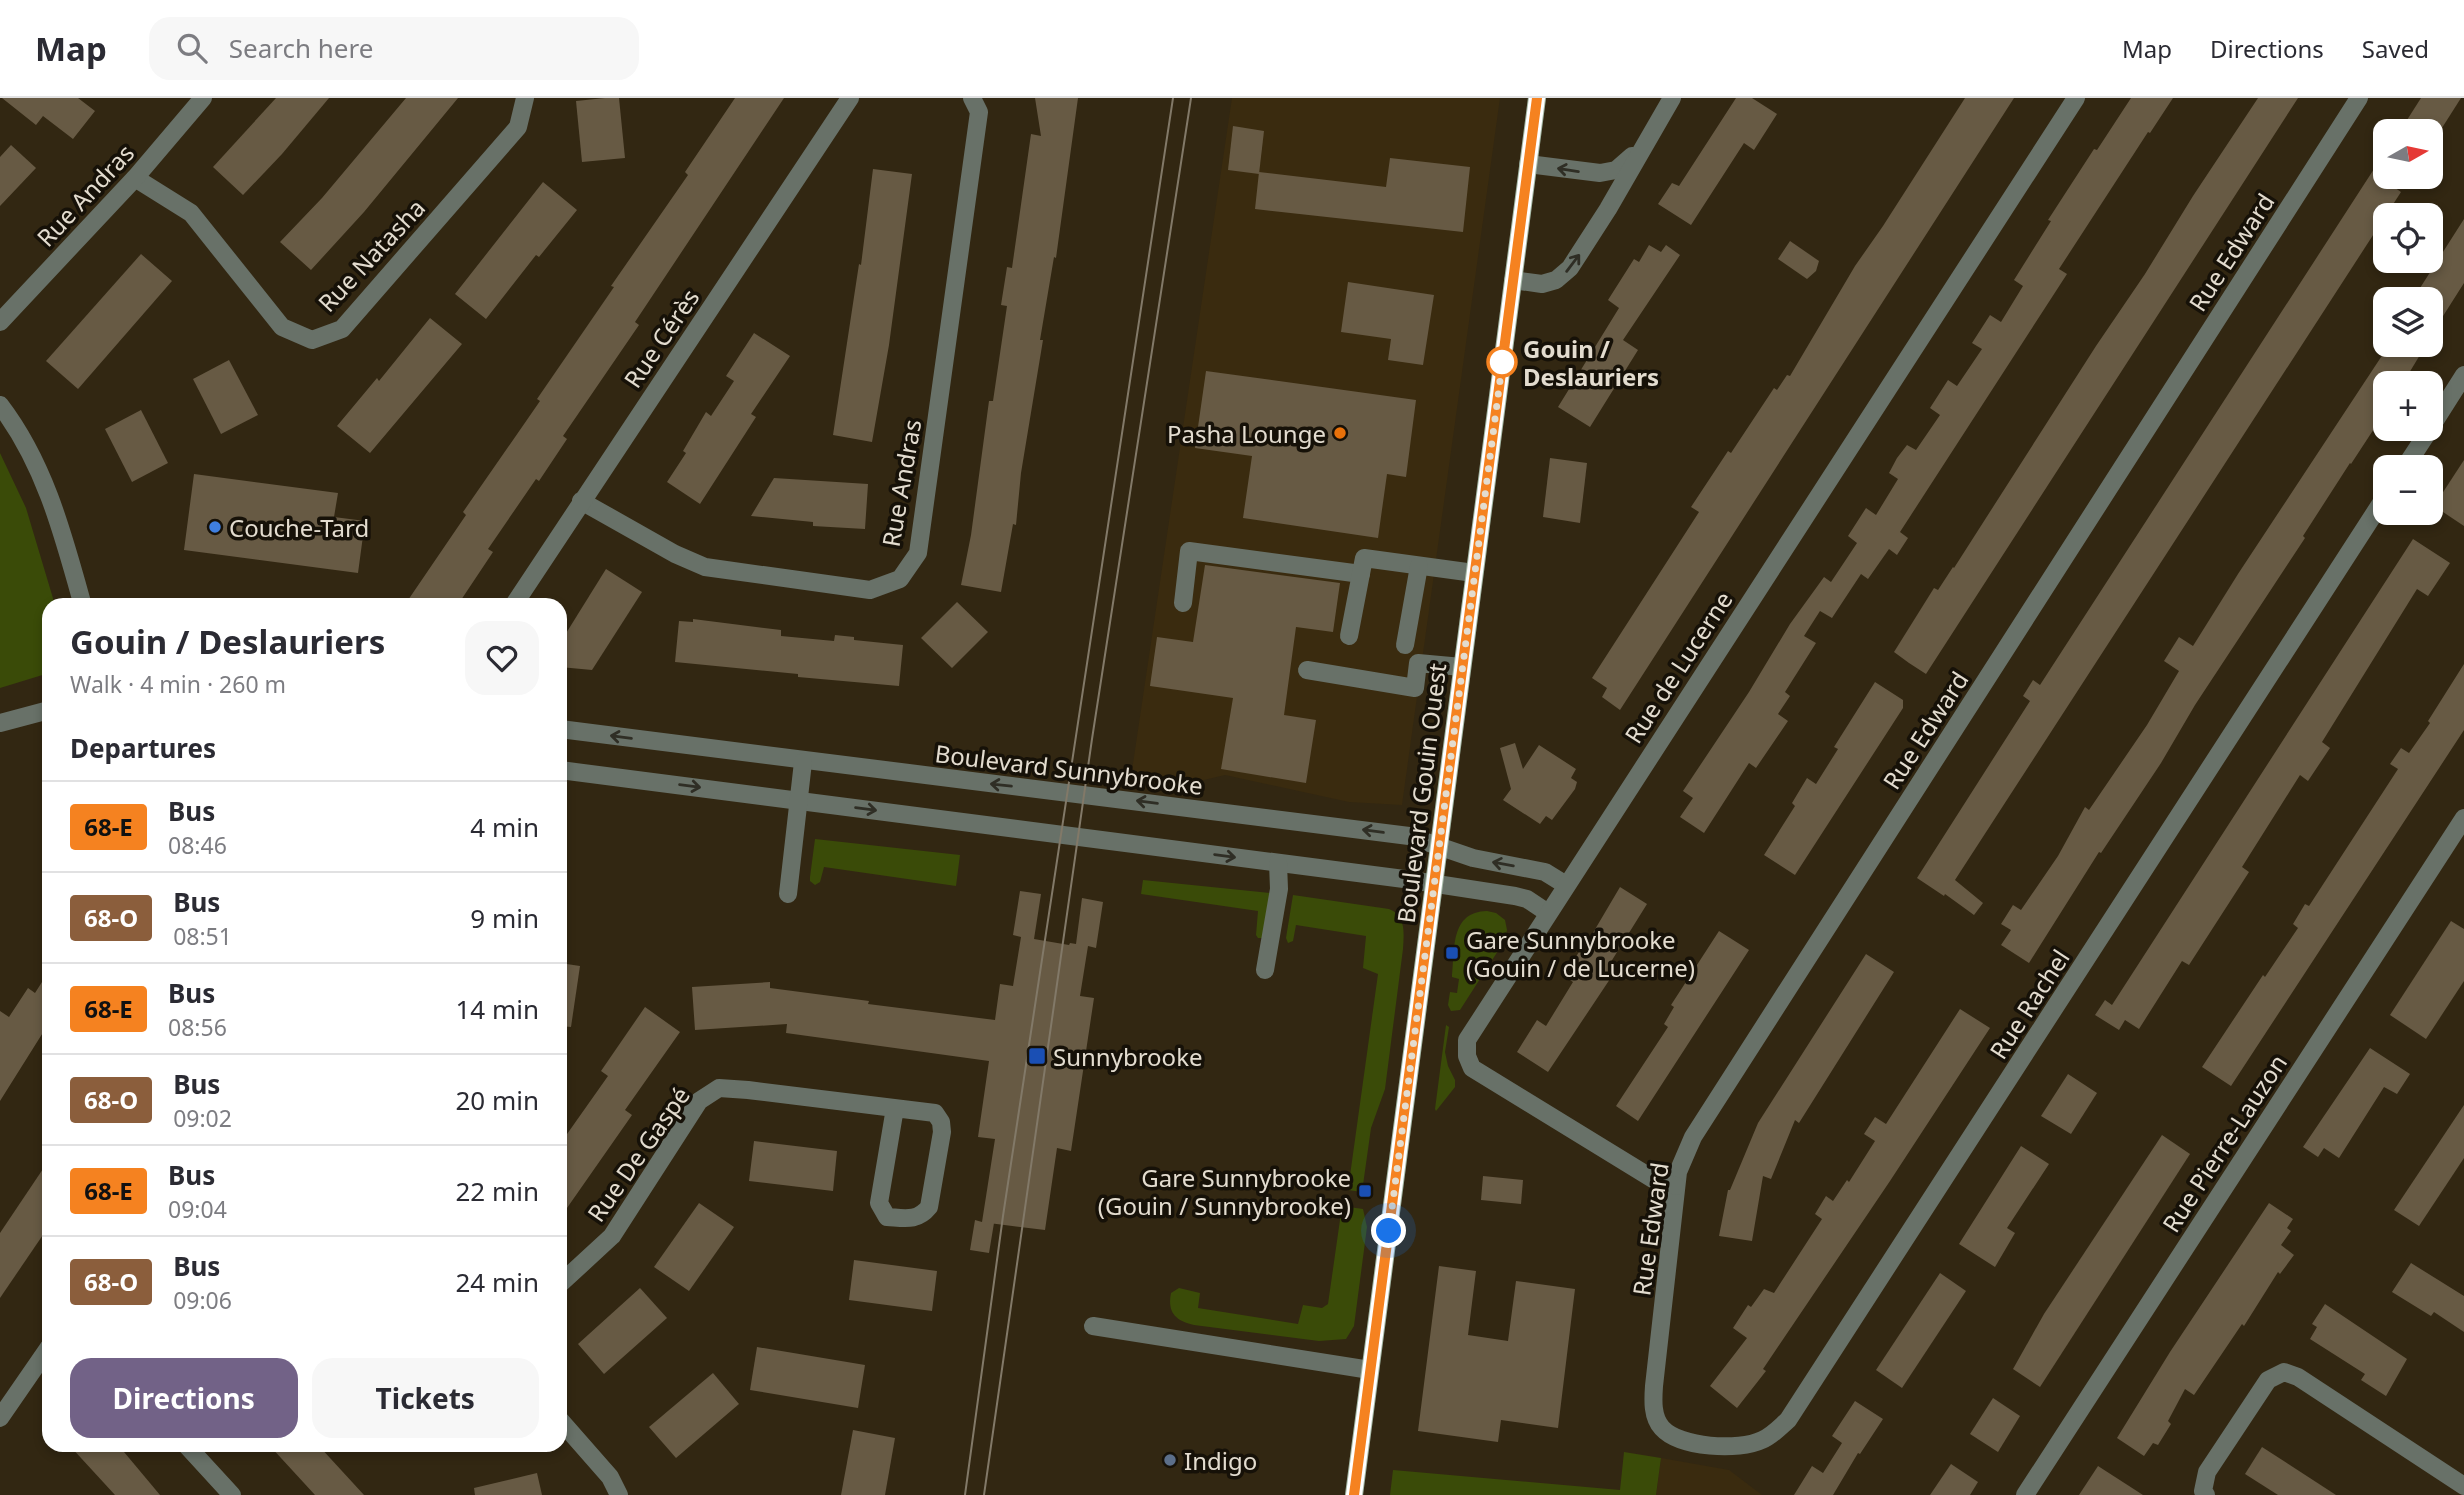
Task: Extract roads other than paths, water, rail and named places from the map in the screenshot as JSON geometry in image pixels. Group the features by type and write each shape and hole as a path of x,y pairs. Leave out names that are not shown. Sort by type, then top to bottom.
{"main road":[{"name":"Boulevard Gouin Ouest","path":"1354,1495 1537,98"}],"street":[{"name":"Rue Andras","path":"0,322 135,178 203,98"},
{"name":"Rue Natasha","path":"135,178 191,213 282,327 312,340 342,329 518,127 525,98"},
{"name":"Rue Cérès","path":"518,598 850,98"},
{"name":"Rue Andras","path":"582,501 675,554 705,567 870,590 900,579 918,553 979,111 972,98"},
{"path":"1513,280 1542,284 1556,280 1570,268 1608,209 1672,98"},
{"name":"Rue de Lucerne","path":"1676,1186 1653,1179 1485,1077 1472,1068 1465,1048 1473,1029 2076,98"},
{"name":"Rue Edward","path":"1662,1428 1654,1412 1654,1386 1676,1186 1678,1172 1704,1118 2359,98"},
{"path":"1528,163 1591,173 1608,172 1624,164 1650,134"},
{"path":"2443,408 2464,375"},
{"path":"0,405 21,435 44,480 60,523 81,598"},
{"name":"Rue Rachel","path":"1662,1428 1675,1438 1687,1441 1735,1446 1750,1445 1765,1439 1788,1420 2373,516"},
{"path":"1183,603 1189,551 1361,574"},
{"path":"1349,636 1363,558 1474,573"},
{"path":"1405,645 1419,566"},
{"path":"1307,670 1415,688 1418,663 1462,667"},
{"path":"0,723 42,712"},
{"name":"Boulevard Sunnybrooke","path":"567,730 1409,836 1473,858 1545,872 1566,885"},
{"path":"788,894 803,761"},
{"path":"567,771 1434,884 1515,896 1548,913"},
{"name":"Rue Pierre-Lauzon","path":"2025,1495 2464,818"},
{"path":"1265,970 1279,889 1278,863"},
{"name":"Rue De Gaspé","path":"567,1278 612,1236 699,1101 719,1088 748,1090 895,1108 935,1113 941,1122 942,1132 929,1207 922,1216 912,1219 887,1217 879,1203 895,1108"},
{"path":"1093,1326 1370,1370"},
{"path":"0,1418 42,1358"},
{"path":"2206,1495 2203,1491 2207,1472 2268,1380 2284,1372 2298,1377 2464,1486"},
{"path":"567,1428 610,1477 619,1495"},
{"path":"193,1452 232,1495"}],"tram line":[{"path":"965,1495 1003,1216 1173,98"},
{"path":"984,1495 1092,739 1191,98"}],"place":[{"name":"Gouin / Deslauriers","path":"1502,362"},
{"name":"Pasha Lounge","path":"1340,433"},
{"name":"Couche-Tard","path":"215,527"},
{"name":"Gare Sunnybrooke (Gouin / de Lucerne)","path":"1452,953"},
{"name":"Sunnybrooke","path":"1037,1056"},
{"name":"Gare Sunnybrooke (Gouin / Sunnybrooke)","path":"1365,1191"},
{"name":"Indigo","path":"1170,1460"}]}
